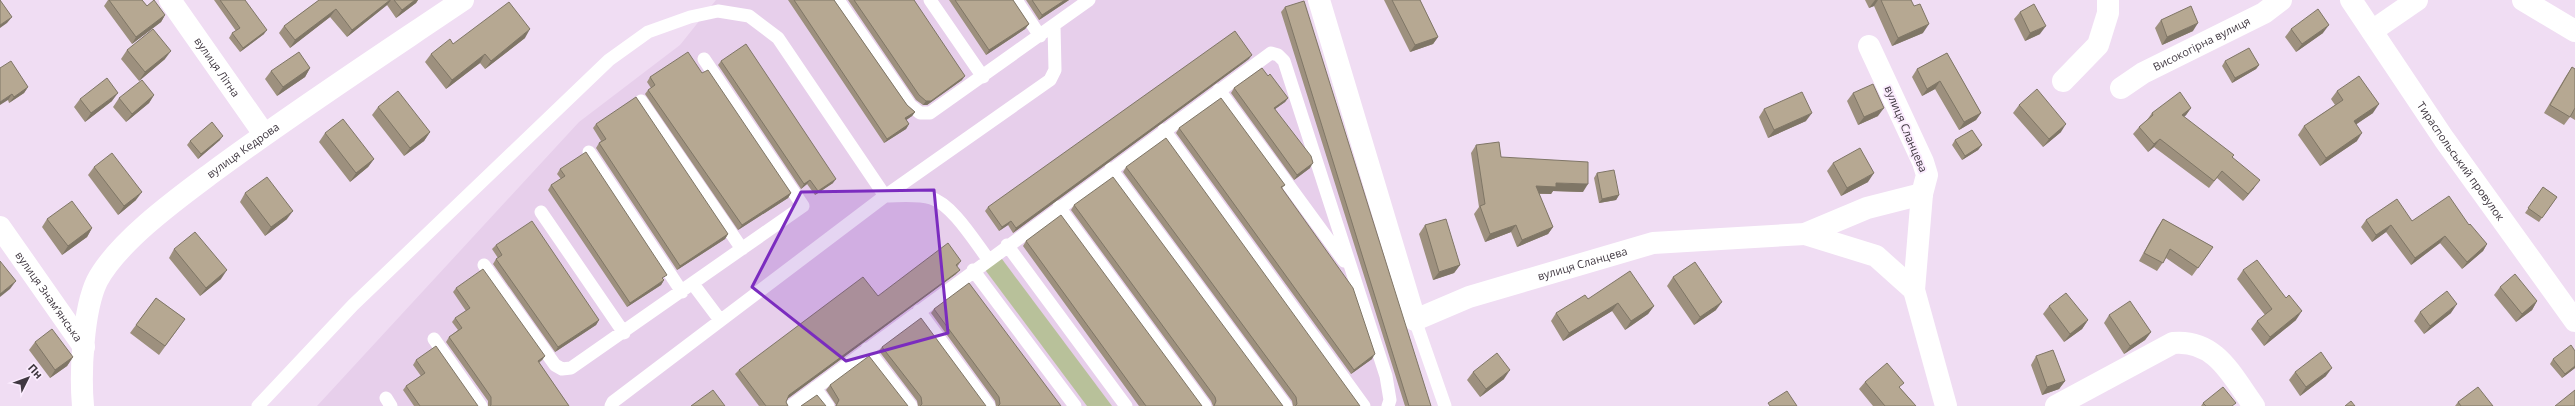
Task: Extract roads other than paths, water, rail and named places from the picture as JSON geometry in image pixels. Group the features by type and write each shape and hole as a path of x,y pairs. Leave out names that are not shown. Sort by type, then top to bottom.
{"street":[{"name":"вулиця Літна","path":"170,0 264,134"},
{"name":"вулиця Кедрова","path":"83,406 84,347 88,304 98,280 111,260 160,212 264,134 462,0"},
{"path":"1319,0 1415,320"},
{"path":"2063,81 2098,45 2108,13 2108,0"},
{"name":"Високогірна вулиця","path":"2121,88 2143,73 2264,13 2281,0"},
{"name":"Тираспольський провулок","path":"2351,0 2444,139 2575,321"},
{"path":"2372,31 2417,0"},
{"path":"2523,0 2575,31"},
{"name":"вулиця Сланцева","path":"1415,320 1469,297 1653,243 1805,234 1867,208 1922,194 1927,175 1923,162 1869,46"},
{"path":"1922,194 1914,290 1946,406"},
{"name":"вулиця Знам’янська","path":"0,227 84,347"},
{"path":"1805,234 1876,256 1914,290"},
{"path":"2056,406 2173,343 2186,342 2201,345 2213,353 2254,406"}],"lane":[{"path":"838,0 910,105 920,113 930,113 983,77 1089,0"},
{"path":"930,0 983,77"},
{"path":"1016,0 1040,36"},
{"path":"258,406 353,305 604,64 648,32 690,17 718,11 749,16 778,38 884,196"},
{"path":"610,406 612,402 884,196 1050,80 1055,70 1054,25"},
{"path":"790,406 973,270 1271,53 1278,55 1284,61 1350,270 1386,376 1390,400 1388,406"},
{"path":"484,265 554,365 562,369 571,368 624,333 803,206 704,59"},
{"path":"1219,90 1350,270"},
{"path":"641,101 742,249"},
{"path":"1164,130 1364,406"},
{"path":"589,152 682,292"},
{"path":"1111,169 1286,406"},
{"path":"884,196 930,197 940,201 950,210 988,259"},
{"path":"1059,207 1205,406"},
{"path":"541,212 624,333"},
{"path":"1008,245 1126,406"},
{"path":"973,270 1075,406"},
{"path":"693,284 720,320"},
{"path":"919,310 989,406"},
{"path":"1415,320 1445,406"},
{"path":"434,339 481,406"},
{"path":"867,349 910,406"},
{"path":"815,388 828,406"}]}
